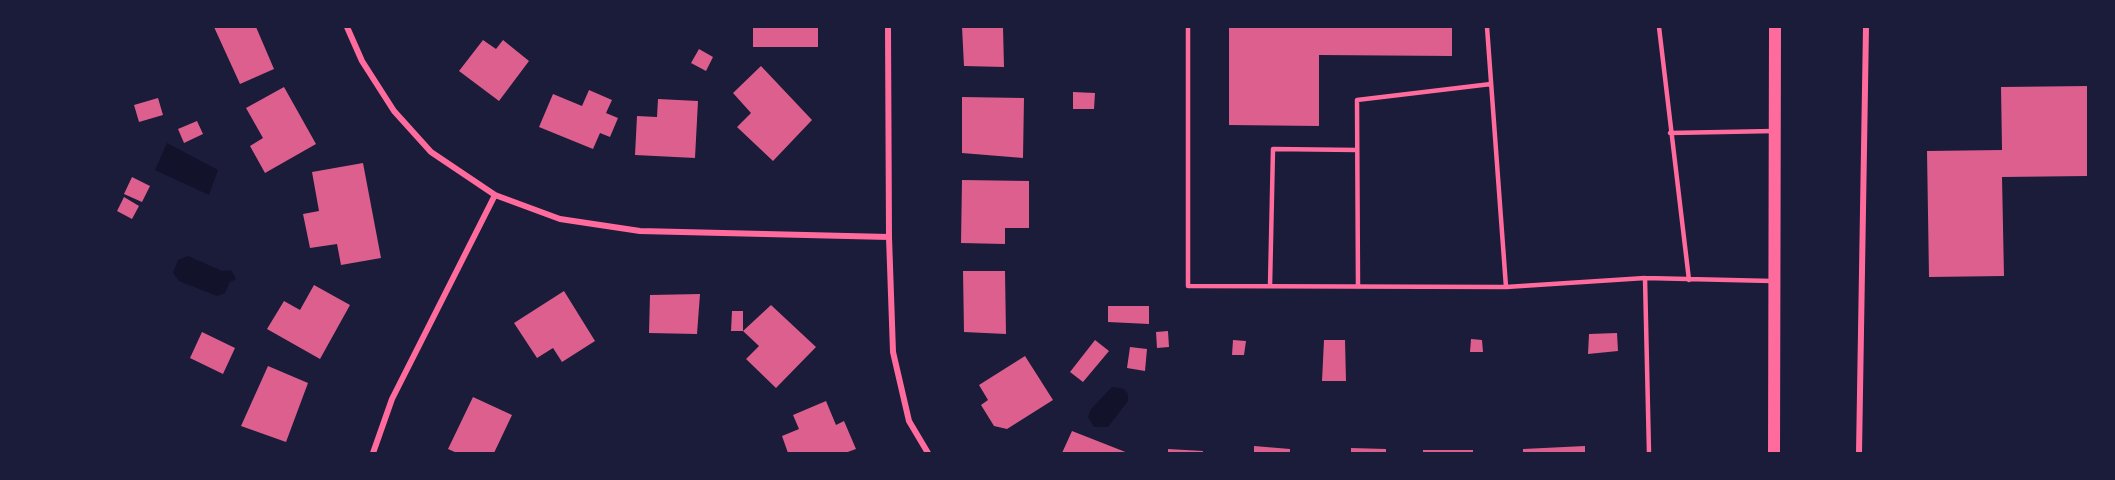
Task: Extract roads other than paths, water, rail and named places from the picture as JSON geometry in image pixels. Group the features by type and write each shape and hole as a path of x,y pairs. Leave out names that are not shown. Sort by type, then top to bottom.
{"main road":[{"path":"1774,453 1775,27"}],"street":[{"path":"347,27 362,61 394,111 432,152 495,195 560,219 640,231 889,237"},
{"path":"888,27 892,352 909,421 928,453"},
{"path":"1859,453 1866,27"},
{"path":"373,453 392,399 495,195"}],"lane":[{"path":"1188,27 1188,286 1506,287 1645,278 1774,281"},
{"path":"1487,27 1506,287"},
{"path":"1659,27 1689,280"},
{"path":"1358,287 1357,100 1491,84"},
{"path":"1670,133 1774,131"},
{"path":"1270,286 1273,149 1357,150"},
{"path":"1645,278 1649,453"}]}
